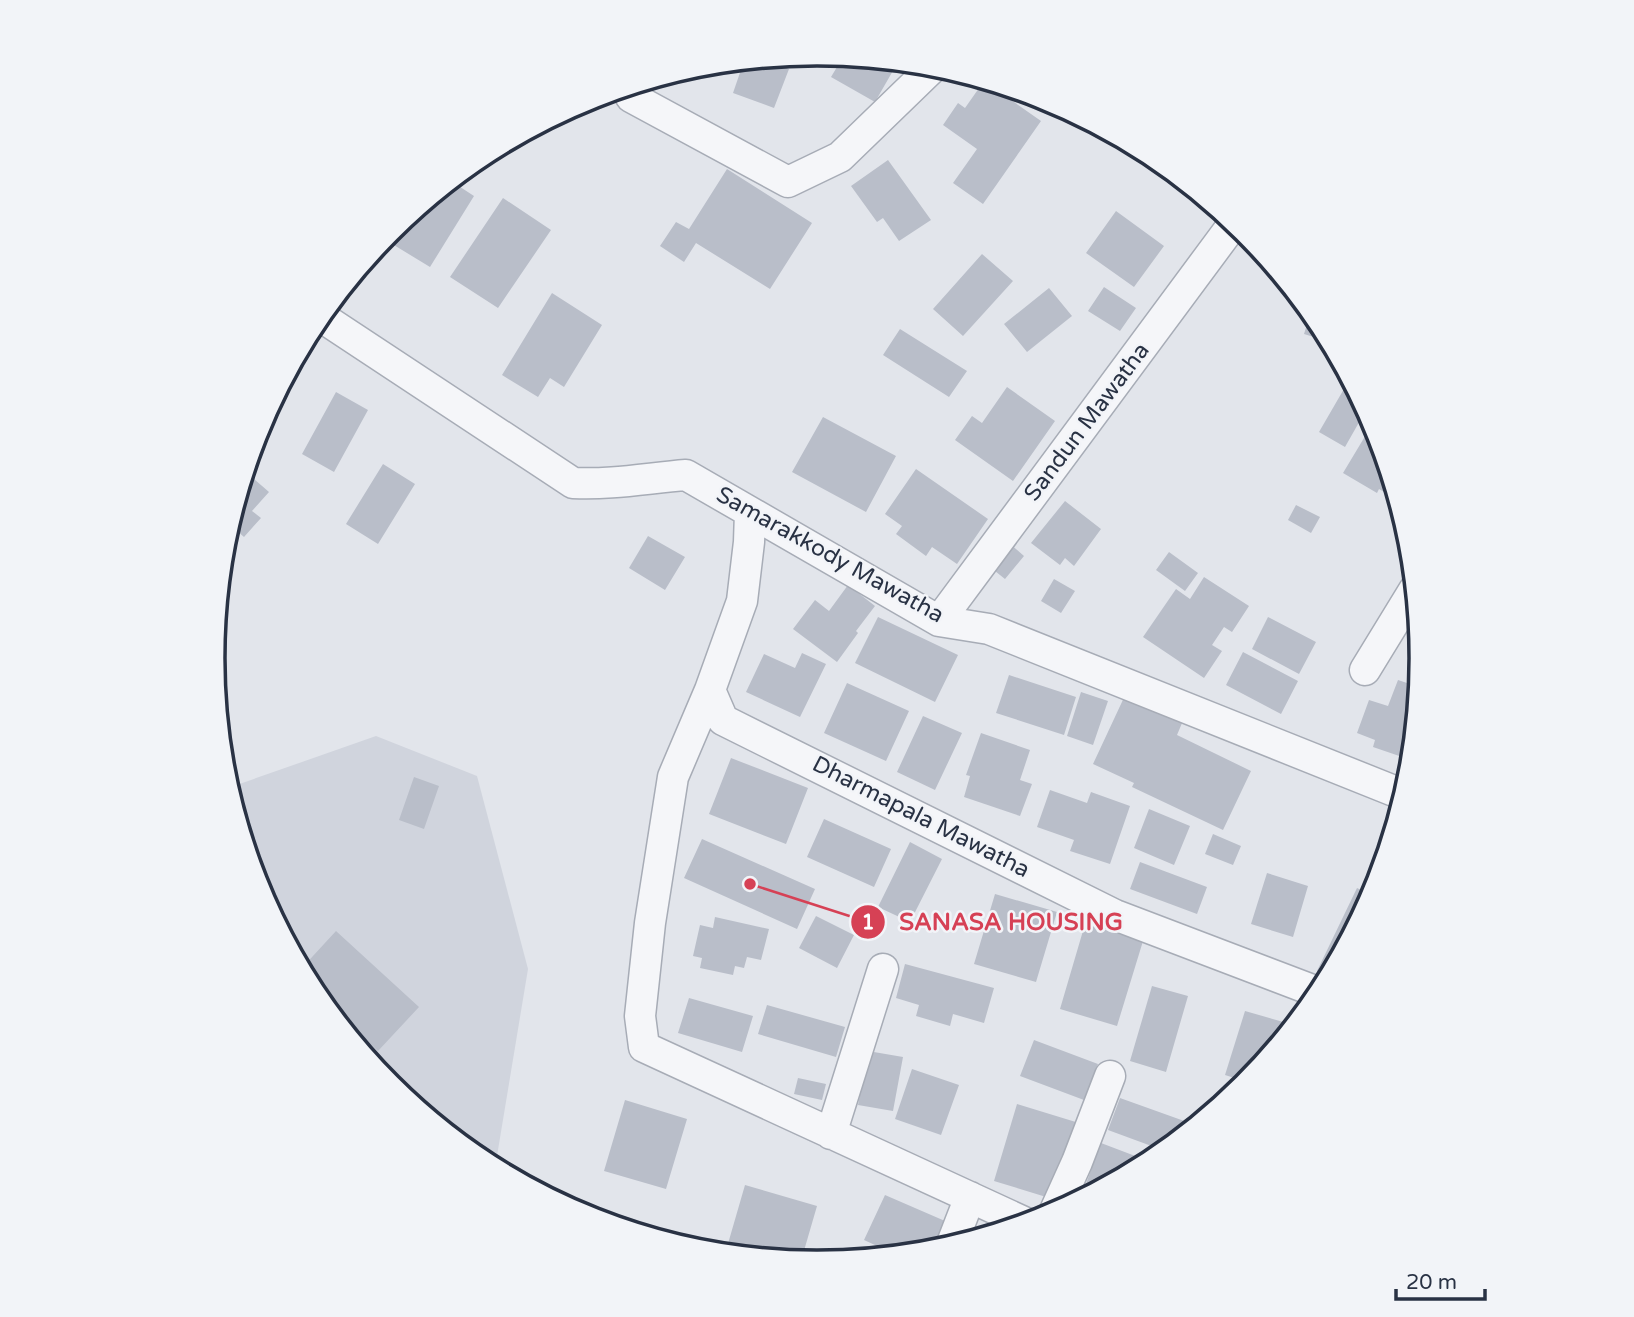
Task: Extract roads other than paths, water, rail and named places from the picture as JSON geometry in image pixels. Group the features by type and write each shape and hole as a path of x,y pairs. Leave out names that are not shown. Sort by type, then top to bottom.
{"street":[{"path":"631,97 788,182 839,158 923,77"},
{"name":"Sandun Mawatha","path":"939,621 1227,232"},
{"name":"Samarakkody Mawatha","path":"330,323 573,484 605,485 643,478 686,475 939,621 989,629 1394,791"},
{"path":"750,512 742,601 710,690 673,777 660,848 640,1016 644,1047 1012,1217"},
{"path":"1365,670 1406,604"},
{"name":"Dharmapala Mawatha","path":"710,690 723,720 1115,915 1308,988"},
{"path":"831,1134 883,969"},
{"path":"1061,1197 1110,1076"},
{"path":"956,1233 970,1198"}],"place":[{"name":"SANASA HOUSING","path":"750,884"}]}
